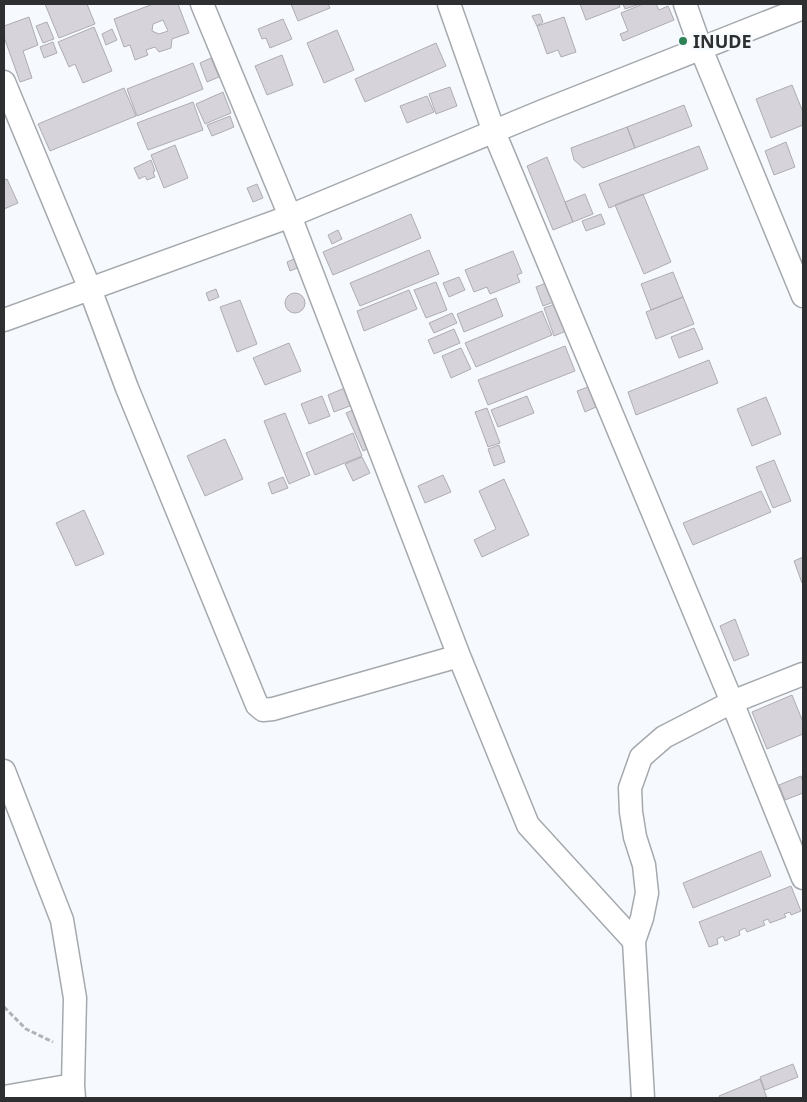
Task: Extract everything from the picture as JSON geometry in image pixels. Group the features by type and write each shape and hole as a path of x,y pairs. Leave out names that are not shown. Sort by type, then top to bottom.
{"street":[{"path":"202,4 290,216 459,656 528,825 634,941"},
{"path":"449,4 494,132 732,702 803,878"},
{"path":"685,4 701,49 803,296"},
{"path":"4,320 290,216 803,8"},
{"path":"4,82 90,289 127,388 257,705 263,710 273,709 459,656"},
{"path":"644,1098 634,941 642,918 646,893 644,865 635,837 630,812 630,788 641,757 664,737 732,702 803,674"},
{"path":"4,770 62,920 75,998 73,1091 4,1097"}],"path":[{"path":"4,1007 26,1028 75,1053"}],"building":[{"path":"45,4 87,4 95,24 59,38"},
{"path":"153,4 178,4 189,33 172,39 171,48 159,52 155,47 146,50 148,55 135,60 130,45 124,47 114,19","holes":["163,20 168,31 159,34 152,31 153,24"]},
{"path":"291,4 328,4 330,8 298,21"},
{"path":"580,4 619,4 620,7 586,20"},
{"path":"623,4 640,4 625,9"},
{"path":"643,4 656,4 659,10 668,6 674,20 623,41 620,34 628,31 621,13"},
{"path":"540,14 543,22 537,26 532,16"},
{"path":"29,17 38,45 23,51 32,78 20,82 4,37 4,26"},
{"path":"564,17 576,52 561,57 558,50 547,54 537,26"},
{"path":"283,19 292,39 270,48 266,38 262,39 258,29"},
{"path":"47,22 54,39 43,43 36,26"},
{"path":"94,27 112,71 83,83 75,64 69,67 58,42"},
{"path":"112,29 117,40 106,45 102,34"},
{"path":"337,30 354,70 324,83 307,43"},
{"path":"53,42 57,53 44,58 40,47"},
{"path":"436,43 446,66 365,102 355,79"},
{"path":"282,55 293,85 267,95 255,66"},
{"path":"211,58 219,77 207,82 200,63"},
{"path":"193,63 203,89 137,116 127,89"},
{"path":"792,85 803,112 803,125 771,138 756,99"},
{"path":"450,87 457,106 436,114 429,94"},
{"path":"124,88 136,116 50,151 38,124"},
{"path":"223,92 231,113 205,124 196,104"},
{"path":"427,96 434,112 407,123 400,106"},
{"path":"193,102 203,130 148,150 137,123"},
{"path":"684,105 692,126 635,148 627,127"},
{"path":"230,116 234,127 212,136 207,125"},
{"path":"627,127 635,148 583,168 574,160 571,148"},
{"path":"786,142 795,167 774,175 765,151"},
{"path":"175,145 188,178 164,188 151,155"},
{"path":"699,146 708,169 609,208 599,184"},
{"path":"547,157 573,222 553,230 527,166"},
{"path":"151,160 155,177 147,180 145,176 139,179 134,168"},
{"path":"7,179 18,203 4,209 4,180"},
{"path":"257,184 263,198 253,202 247,188"},
{"path":"585,194 593,214 573,222 565,202"},
{"path":"643,194 671,262 644,274 615,205"},
{"path":"411,214 421,238 333,275 323,252"},
{"path":"601,214 605,224 586,231 582,221"},
{"path":"338,230 342,239 332,244 328,235"},
{"path":"429,250 439,274 360,306 350,283"},
{"path":"513,251 522,273 517,275 520,282 490,294 487,287 474,292 465,270"},
{"path":"296,258 300,267 290,271 287,262"},
{"path":"673,272 683,297 651,310 641,284"},
{"path":"459,277 465,290 449,297 443,283"},
{"path":"436,282 447,310 426,318 414,290"},
{"path":"546,283 554,302 543,306 536,287"},
{"path":"216,289 219,297 209,301 206,293"},
{"path":"409,290 417,309 364,331 357,311"},
{"path":"295,293 302,296 305,303 302,310 295,313 288,310 285,303 288,296"},
{"path":"683,297 694,324 656,339 646,312"},
{"path":"496,298 503,316 464,332 457,314"},
{"path":"240,300 257,344 237,352 220,307"},
{"path":"555,304 566,331 554,336 544,308"},
{"path":"542,311 552,335 476,367 465,343"},
{"path":"452,313 457,323 434,333 429,323"},
{"path":"694,328 703,349 679,358 671,337"},
{"path":"454,329 460,343 434,354 428,340"},
{"path":"289,343 301,371 265,385 253,358"},
{"path":"565,346 575,371 488,405 478,380"},
{"path":"461,348 471,369 451,378 442,356"},
{"path":"709,360 718,383 636,415 628,392"},
{"path":"347,387 355,404 334,412 328,395"},
{"path":"588,387 596,407 585,412 577,391"},
{"path":"322,396 330,416 309,424 301,404"},
{"path":"527,396 534,413 498,427 491,410"},
{"path":"766,397 781,434 752,446 737,409"},
{"path":"358,408 375,445 363,451 346,413"},
{"path":"487,408 500,443 488,447 475,412"},
{"path":"285,413 310,475 289,484 264,421"},
{"path":"353,433 362,456 315,475 306,453"},
{"path":"225,439 243,479 205,496 187,456"},
{"path":"499,445 505,462 494,466 488,449"},
{"path":"362,457 370,473 353,481 345,464"},
{"path":"774,460 791,501 773,508 756,467"},
{"path":"443,475 451,492 425,503 418,486"},
{"path":"283,477 288,488 272,494 268,483"},
{"path":"504,479 529,535 482,557 474,540 496,529 479,491"},
{"path":"761,491 771,512 693,545 683,523"},
{"path":"84,510 104,554 76,566 56,523"},
{"path":"803,557 803,583 802,583 794,561"},
{"path":"735,619 749,655 734,661 720,626"},
{"path":"792,695 803,722 803,734 767,749 752,712"},
{"path":"801,776 803,793 785,800 779,785"},
{"path":"761,851 771,876 693,908 683,883"},
{"path":"791,886 801,911 791,915 790,912 784,914 786,917 770,923 768,919 763,921 765,925 747,932 745,928 739,931 740,935 725,941 723,936 717,939 718,944 709,947 699,922"},
{"path":"793,1064 798,1077 765,1090 760,1077"},
{"path":"760,1079 767,1098 720,1098 719,1096"}],"place":[{"name":"INUDE","path":"683,41"}]}
